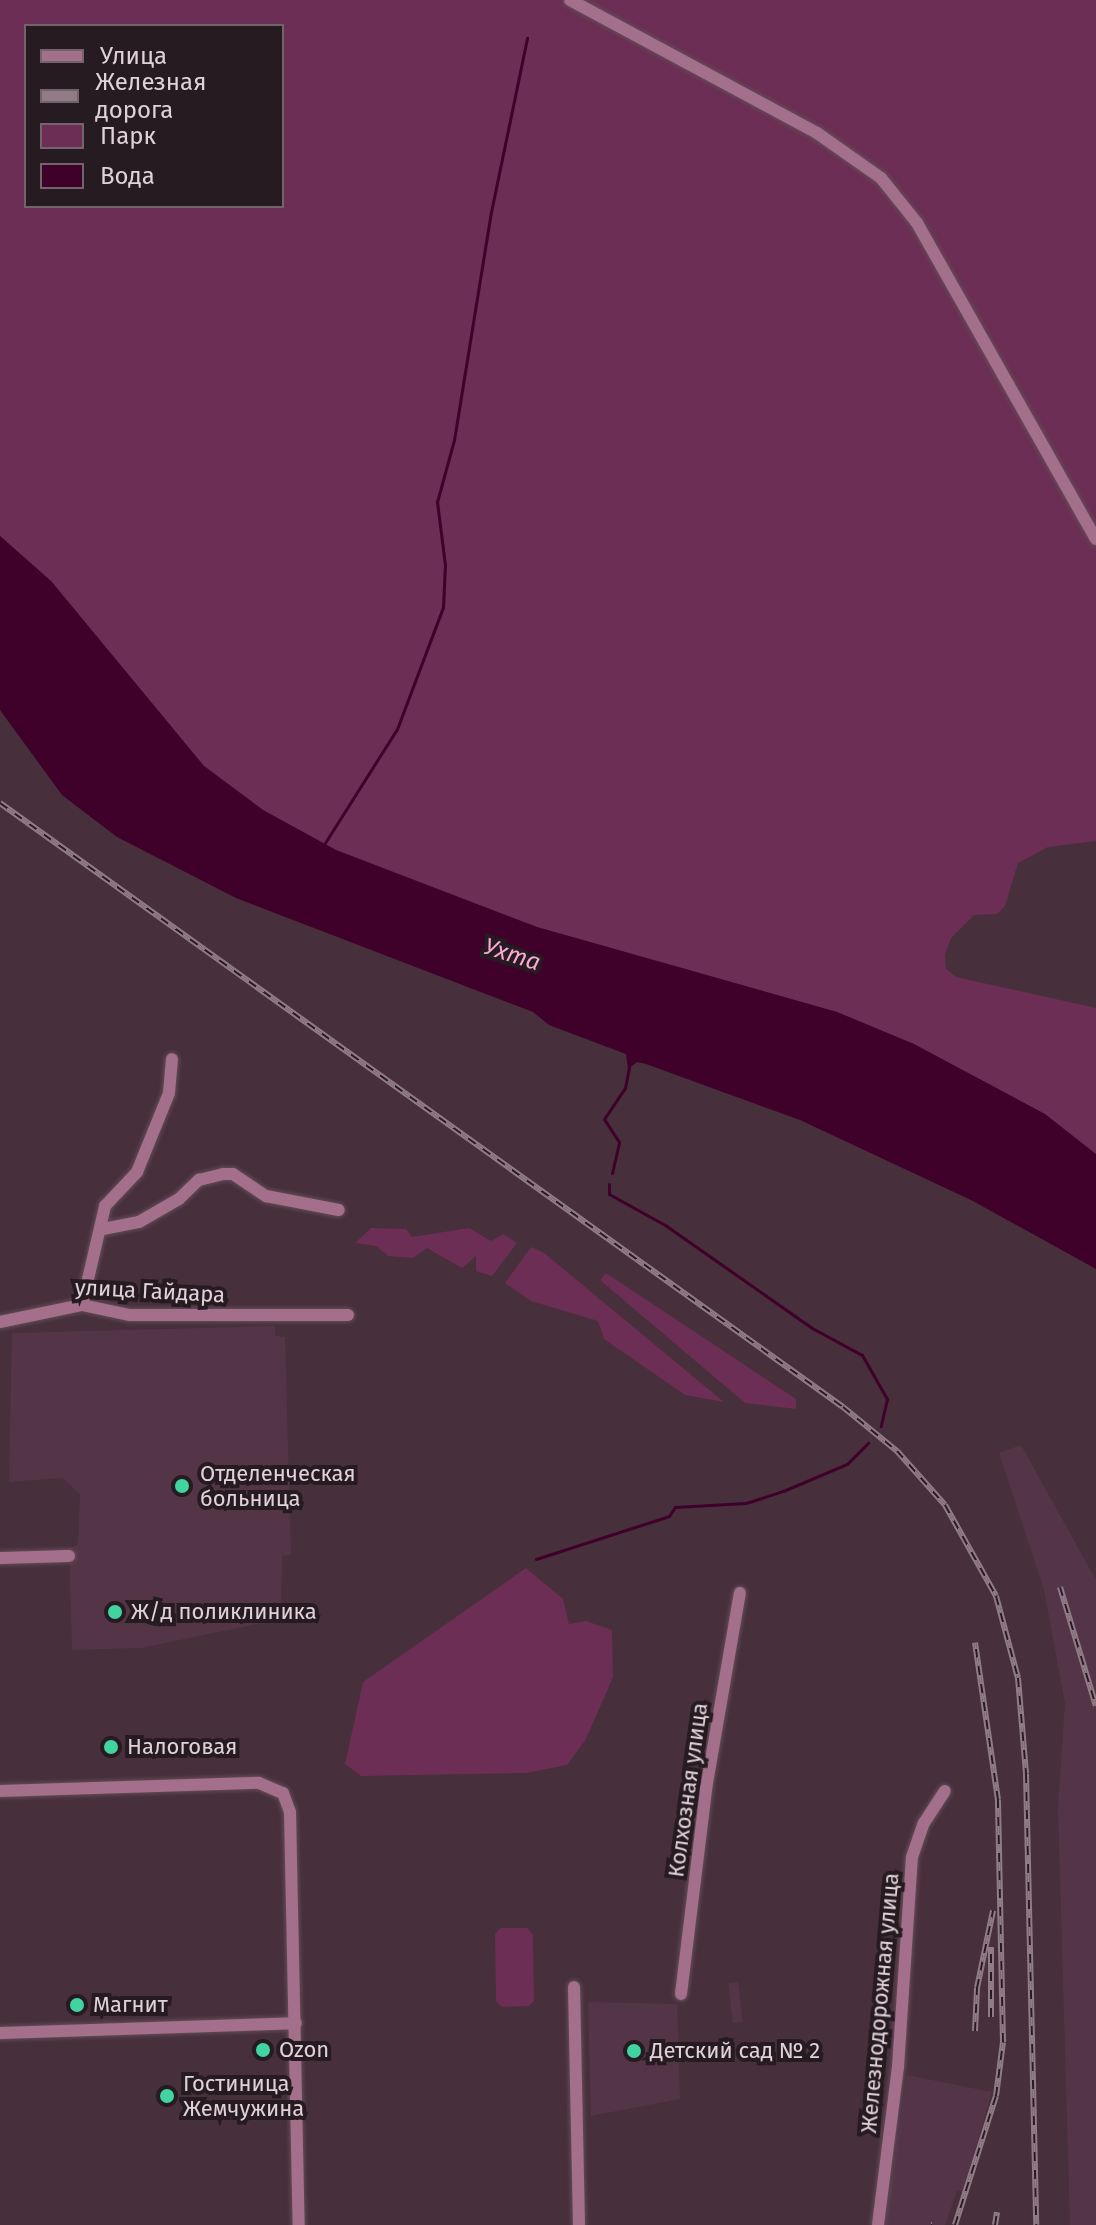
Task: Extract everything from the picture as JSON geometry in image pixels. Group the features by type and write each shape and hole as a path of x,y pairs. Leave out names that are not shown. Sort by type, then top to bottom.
{"street":[{"path":"570,0 855,157 881,178 917,223 1096,539"},
{"path":"82,1305 95,1240 103,1229 105,1206 137,1172 152,1123 161,1114 172,1059"},
{"path":"103,1229 132,1225 179,1199 199,1180 223,1174 233,1174 266,1196 339,1210"},
{"name":"улица Гайдара","path":"0,1322 82,1305 130,1315 348,1315"},
{"path":"0,1558 69,1556"},
{"name":"Колхозная улица","path":"681,1994 706,1789 740,1593"},
{"path":"0,1791 259,1783 283,1793 290,1812 299,2225"},
{"name":"Железнодорожная улица","path":"878,2225 898,2067 912,1857 919,1834 945,1791"},
{"path":"574,1987 579,2225"},
{"path":"0,2033 296,2023"}],"shaded area":[{"name":"Отделенческая больница","path":"275,1326 275,1336 285,1337 291,1555 282,1556 281,1619 141,1648 72,1650 69,1548 78,1545 80,1495 63,1478 9,1482 12,1333"},
{"path":"1021,1445 1096,1580 1096,2225 1070,2225 1058,1808 1065,1703 1044,1590 999,1453"},
{"path":"738,1982 743,2022 733,2023 728,1983"},
{"name":"Детский сад № 2","path":"588,2002 677,2004 680,2099 591,2116"},
{"path":"907,2075 992,2092 963,2192 957,2191 945,2225 885,2225"}],"green space":[{"path":"0,0 1096,0 1096,841 1048,847 1018,863 1005,906 997,914 974,915 951,938 945,955 946,969 956,977 1096,1008 1096,1154 914,1044 837,1012 537,927 336,850 263,810 204,766 51,581 0,536"},
{"path":"371,1228 406,1229 412,1237 469,1228 491,1241 503,1234 517,1243 492,1276 476,1271 476,1256 462,1268 427,1248 413,1258 388,1256 376,1246 355,1243"},
{"path":"531,1247 544,1253 724,1402 685,1395 604,1339 598,1321 531,1301 505,1283"},
{"path":"606,1273 796,1399 796,1409 745,1403 600,1280"},
{"path":"526,1568 563,1599 569,1624 586,1621 612,1630 613,1677 586,1739 567,1765 526,1773 361,1776 345,1764 363,1682"},
{"path":"501,1928 527,1928 533,1935 534,2001 529,2006 502,2007 496,2001 495,1934"}],"water":[{"name":"Ухта","path":"0,536 51,581 204,766 263,810 336,850 537,927 837,1012 914,1044 1045,1114 1096,1154 1096,1269 973,1201 800,1120 646,1064 637,1062 628,1069 626,1054 549,1025 533,1012 236,898 117,837 62,795 0,710"}],"waterway":[{"path":"323,846 397,729 443,607 445,565 437,502 454,440 491,212 527,38"},
{"path":"612,1173 619,1142 604,1119 625,1088 629,1067"},
{"path":"609,1184 609,1194 665,1225 812,1328 862,1355 887,1399 881,1426"},
{"path":"536,1559 669,1516 675,1507 746,1503 783,1491 847,1464 868,1443"}],"railway":[{"path":"0,803 843,1407 897,1451 945,1505 996,1596 1018,1678 1026,1774 1036,2225"},
{"path":"1060,1587 1096,1706"},
{"path":"955,2225 996,2096 1003,2042 998,1800 975,1643"},
{"path":"975,2031 977,1988 993,1911"},
{"path":"991,1947 991,2017"},
{"path":"995,2225 997,2212"}],"place":[{"name":"Отделенческая больница","path":"182,1486"},
{"name":"Ж/д поликлиника","path":"115,1612"},
{"name":"Налоговая","path":"111,1747"},
{"name":"Магнит","path":"77,2005"},
{"name":"Ozon","path":"263,2050"},
{"name":"Детский сад № 2","path":"634,2051"},
{"name":"Гостиница Жемчужина","path":"167,2096"}]}
